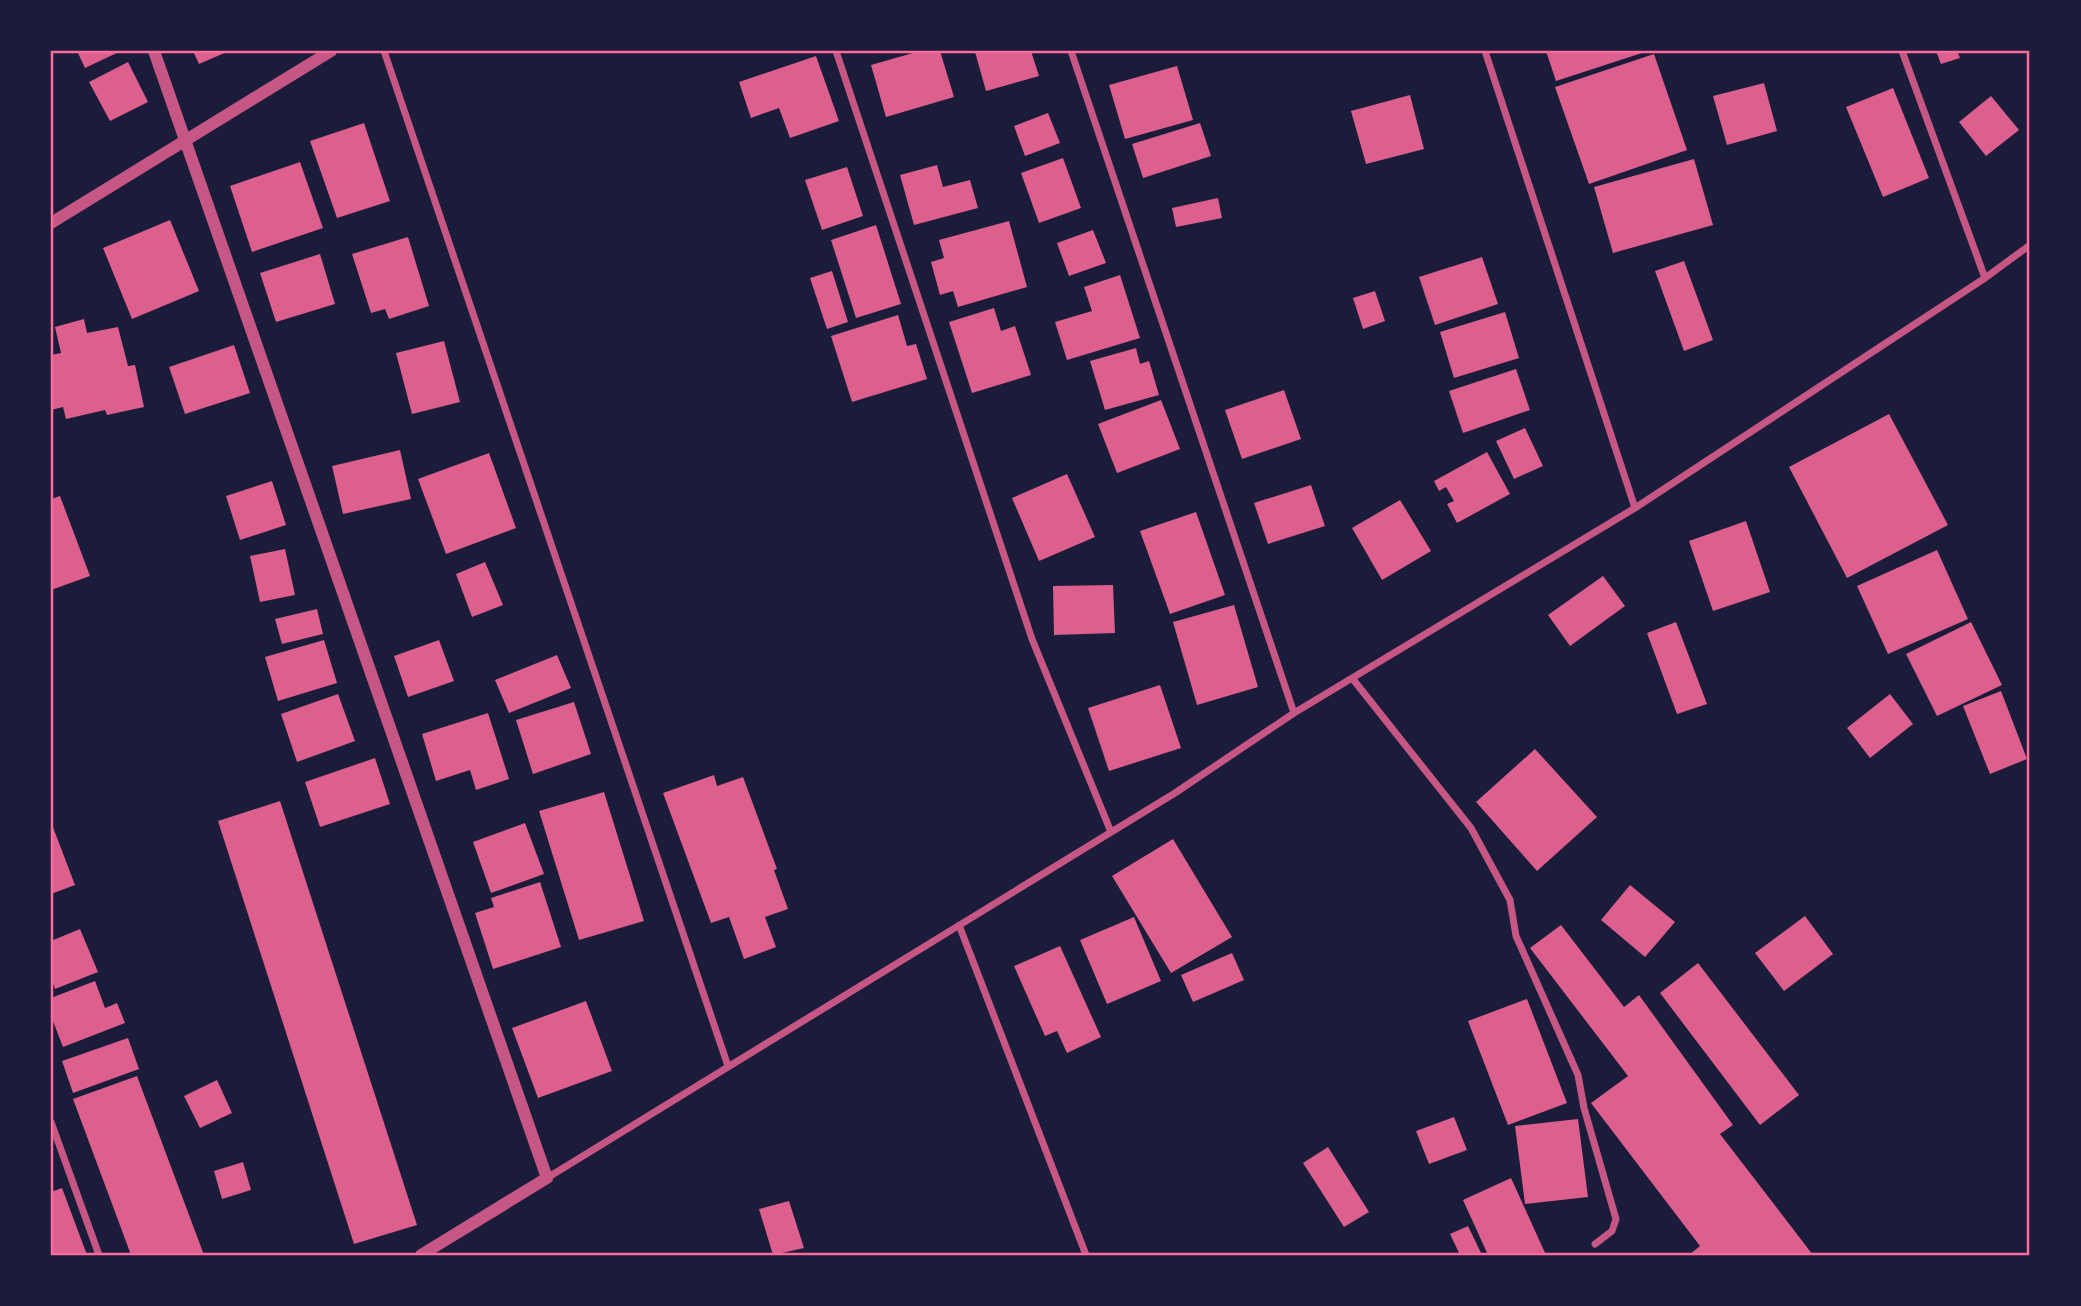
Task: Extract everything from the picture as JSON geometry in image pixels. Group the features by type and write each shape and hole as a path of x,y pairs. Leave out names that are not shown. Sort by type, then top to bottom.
{"street":[{"path":"154,51 547,1178"},
{"path":"51,223 331,51"},
{"path":"384,51 728,1066"},
{"path":"836,51 1032,639 1111,832"},
{"path":"1071,51 1294,713"},
{"path":"1485,51 1635,509"},
{"path":"1902,51 1985,278"},
{"path":"421,1255 1175,793 1294,713 1635,509 1985,278 2030,245"},
{"path":"1352,678 1471,828 1510,900 1516,936 1578,1074 1584,1108 1615,1219 1612,1231 1595,1244"},
{"path":"959,925 1086,1255"},
{"path":"51,1122 99,1255"}],"building":[{"path":"77,51 121,51 85,68"},
{"path":"193,51 229,51 199,64"},
{"path":"920,51 940,51 954,97 886,117 871,65"},
{"path":"1031,51 1039,76 986,91 975,52"},
{"path":"1546,51 1648,51 1556,81"},
{"path":"1936,51 1957,51 1960,58 1941,64"},
{"path":"1654,54 1687,150 1589,184 1555,87"},
{"path":"816,56 839,121 790,138 779,108 751,118 739,82"},
{"path":"128,62 148,102 110,121 89,82"},
{"path":"1177,66 1193,120 1125,139 1109,85"},
{"path":"1764,83 1777,131 1727,145 1713,96"},
{"path":"1893,88 1929,178 1883,197 1846,107"},
{"path":"1410,95 1424,149 1366,164 1351,111"},
{"path":"1991,96 2019,130 1986,156 1959,122"},
{"path":"1048,113 1060,143 1025,156 1014,126"},
{"path":"364,123 390,201 337,218 310,141"},
{"path":"1200,123 1211,156 1143,178 1132,144"},
{"path":"1063,158 1081,208 1039,223 1021,173"},
{"path":"1694,159 1713,225 1613,253 1594,187"},
{"path":"300,162 323,228 252,252 230,186"},
{"path":"937,165 943,187 970,180 978,208 914,225 900,175"},
{"path":"847,167 863,216 822,230 805,180"},
{"path":"1218,198 1222,218 1176,227 1172,208"},
{"path":"170,220 199,291 132,319 103,248"},
{"path":"1009,221 1027,287 958,307 953,291 940,295 931,262 944,258 939,240"},
{"path":"876,225 901,304 856,318 831,240"},
{"path":"1093,230 1106,263 1069,276 1057,243"},
{"path":"408,237 429,306 389,319 385,309 371,313 352,254"},
{"path":"320,254 335,304 276,322 260,273"},
{"path":"1482,257 1498,304 1435,325 1419,277"},
{"path":"1684,261 1713,340 1684,351 1655,271"},
{"path":"832,271 848,322 827,329 810,278"},
{"path":"1120,275 1140,338 1067,360 1055,322 1092,311 1084,287"},
{"path":"1375,291 1385,321 1363,329 1353,298"},
{"path":"994,308 1001,331 1015,326 1031,375 972,393 949,322"},
{"path":"1505,312 1519,358 1454,378 1440,332"},
{"path":"898,315 907,346 916,344 927,379 852,402 831,336"},
{"path":"84,319 87,333 118,327 128,366 135,365 144,407 107,415 105,410 66,419 63,407 51,410 51,355 61,353 55,327"},
{"path":"444,341 460,402 412,414 396,353"},
{"path":"234,345 250,393 185,414 169,367"},
{"path":"1136,348 1140,364 1149,361 1159,395 1105,410 1090,361"},
{"path":"1516,369 1530,410 1463,433 1449,391"},
{"path":"1284,390 1301,439 1242,459 1225,410"},
{"path":"1161,400 1180,449 1117,473 1098,424"},
{"path":"1889,414 1948,525 1847,578 1789,467"},
{"path":"1525,428 1543,466 1514,479 1496,441"},
{"path":"400,450 411,499 343,514 332,466"},
{"path":"1487,452 1510,494 1457,523 1447,504 1454,501 1446,487 1439,491 1434,481"},
{"path":"489,453 516,528 446,554 418,479"},
{"path":"1067,474 1095,537 1039,561 1012,498"},
{"path":"272,481 286,525 240,540 226,496"},
{"path":"1311,485 1325,526 1268,544 1254,503"},
{"path":"60,496 90,576 51,590 51,499"},
{"path":"1400,500 1431,551 1382,580 1352,528"},
{"path":"1196,512 1225,595 1170,614 1140,531"},
{"path":"1746,521 1770,592 1713,611 1689,541"},
{"path":"285,549 295,595 260,602 250,556"},
{"path":"1937,550 1968,619 1888,654 1857,586"},
{"path":"485,562 503,605 472,617 456,574"},
{"path":"1603,576 1625,606 1570,646 1548,615"},
{"path":"1113,585 1115,633 1054,635 1053,586"},
{"path":"1234,605 1258,687 1197,705 1173,622"},
{"path":"317,609 323,634 282,644 275,619"},
{"path":"1676,622 1707,704 1677,714 1647,633"},
{"path":"1971,622 2002,685 1937,716 1906,654"},
{"path":"324,640 337,683 278,701 265,657"},
{"path":"439,640 454,681 408,697 394,656"},
{"path":"557,655 571,688 509,713 495,680"},
{"path":"1160,685 1181,748 1109,771 1088,708"},
{"path":"2001,691 2027,759 1990,774 1963,706"},
{"path":"338,694 355,741 297,762 281,714"},
{"path":"1890,694 1913,724 1870,758 1847,728"},
{"path":"574,702 591,754 533,774 516,720"},
{"path":"488,713 509,779 476,790 470,770 436,781 422,734"},
{"path":"1535,749 1597,817 1537,871 1476,802"},
{"path":"375,758 390,804 320,827 305,782"},
{"path":"714,775 717,786 743,777 777,869 774,870 788,909 765,917 776,947 744,959 729,917 711,923 663,793"},
{"path":"604,792 644,921 579,940 539,811"},
{"path":"280,801 417,1225 354,1244 218,821"},
{"path":"51,822 75,885 51,894"},
{"path":"525,823 544,874 491,893 473,842"},
{"path":"1173,839 1232,937 1171,973 1112,876"},
{"path":"540,882 561,947 493,969 475,913 494,907 491,898"},
{"path":"1630,885 1675,922 1645,957 1601,920"},
{"path":"1805,916 1833,954 1784,991 1755,953"},
{"path":"1134,917 1161,981 1107,1004 1080,940"},
{"path":"1561,925 1624,1007 1639,995 1733,1125 1720,1134 1813,1255 1689,1255 1700,1246 1591,1103 1628,1076 1530,948"},
{"path":"80,929 98,972 55,989 51,977 51,941"},
{"path":"1060,946 1101,1037 1067,1053 1057,1031 1045,1036 1014,966"},
{"path":"1232,953 1244,980 1193,1002 1181,975"},
{"path":"1698,963 1799,1095 1760,1125 1660,993"},
{"path":"95,981 105,1008 117,1003 125,1023 63,1047 51,1016 51,998"},
{"path":"1527,999 1567,1103 1508,1125 1468,1021"},
{"path":"586,1001 612,1071 538,1098 512,1028"},
{"path":"128,1038 139,1069 73,1093 62,1061"},
{"path":"137,1076 204,1255 131,1255 73,1099"},
{"path":"217,1080 232,1113 200,1128 184,1096"},
{"path":"1454,1117 1467,1150 1429,1164 1416,1131"},
{"path":"1578,1119 1588,1197 1525,1204 1515,1126"},
{"path":"1328,1147 1369,1212 1344,1227 1303,1163"},
{"path":"243,1162 251,1190 222,1199 214,1171"},
{"path":"1511,1178 1546,1255 1488,1255 1463,1200"},
{"path":"62,1188 87,1255 51,1255 51,1192"},
{"path":"789,1201 804,1248 773,1255 759,1209"},
{"path":"1468,1226 1482,1255 1460,1255 1450,1234"}]}
